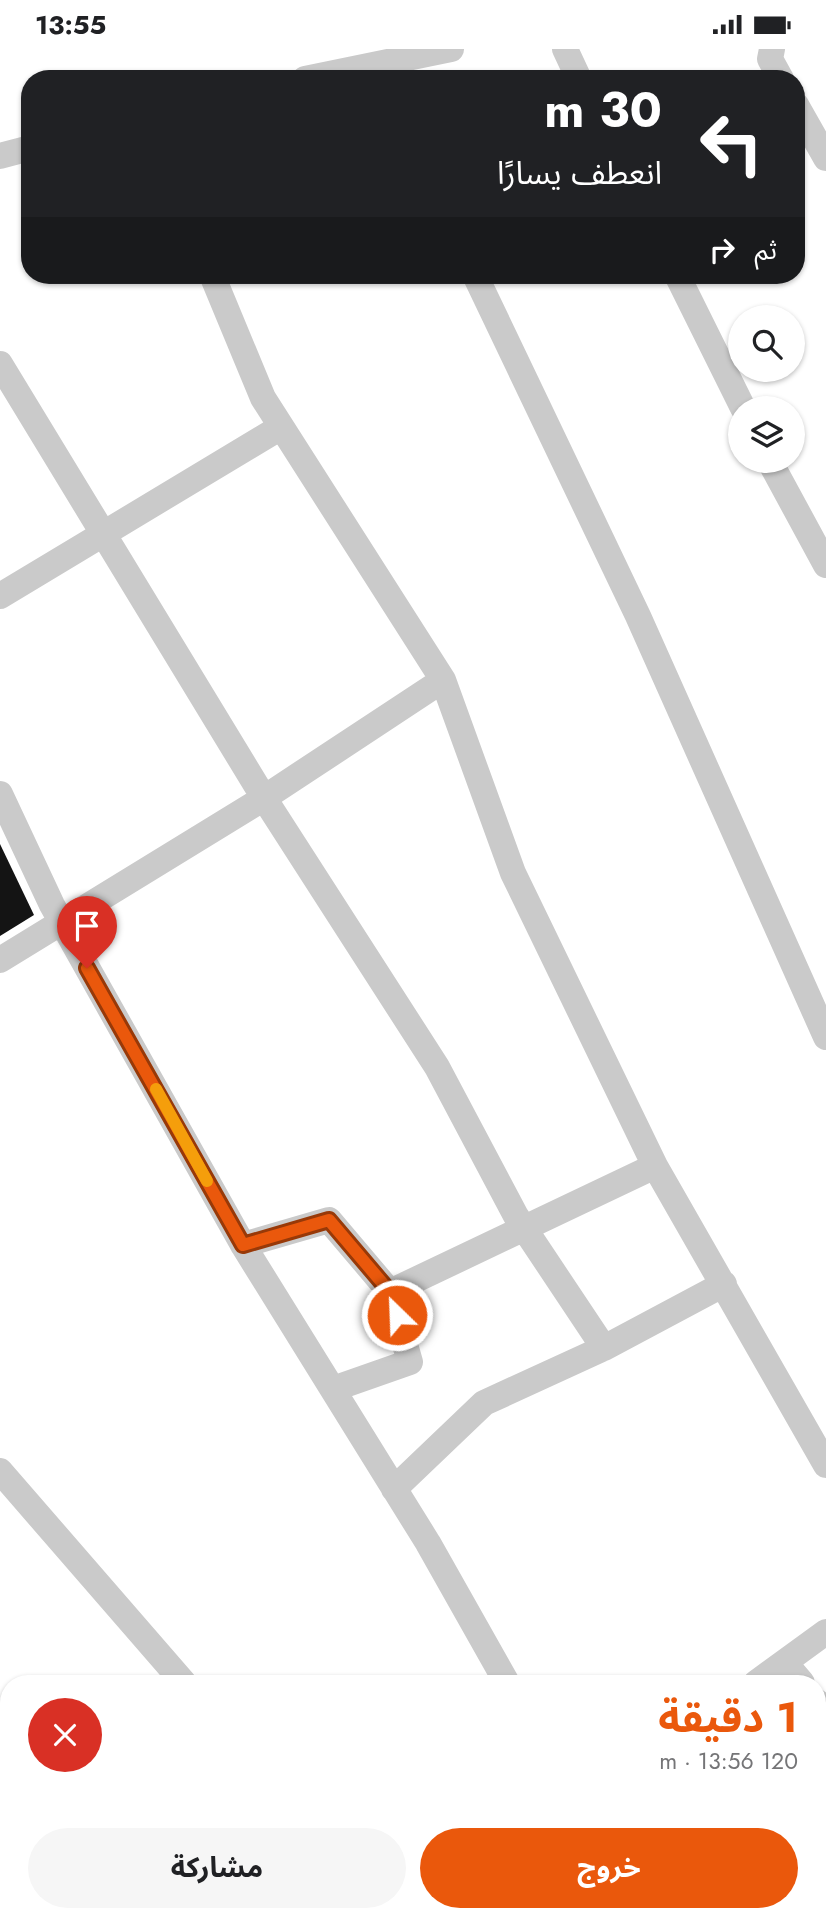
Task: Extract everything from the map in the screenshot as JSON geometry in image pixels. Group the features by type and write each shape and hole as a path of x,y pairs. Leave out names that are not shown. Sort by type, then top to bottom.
{"street":[{"path":"384,70 452,49"},
{"path":"565,49 575,70"},
{"path":"772,49 770,59 776,70"},
{"path":"805,121 826,158"},
{"path":"0,156 21,150"},
{"path":"216,284 263,398 443,680 513,873 655,1166 826,1465"},
{"path":"479,284 638,616 826,1037"},
{"path":"681,284 737,396"},
{"path":"0,364 264,798 437,1067 524,1228 604,1348"},
{"path":"0,596 281,427"},
{"path":"775,473 826,565"},
{"path":"0,960 264,798 443,680"},
{"path":"0,794 61,921 243,1245 428,1543 502,1675"},
{"path":"390,1292 655,1166"},
{"path":"243,1245 329,1220 390,1292 410,1362 332,1389"},
{"path":"394,1489 484,1403 604,1348 724,1284"},
{"path":"0,1471 177,1675"},
{"path":"768,1675 826,1632"},
{"path":"785,1663 795,1675"}],"building":[{"path":"0,844 34,915 0,936"}],"slow traffic":[{"path":"156,1089 207,1181"}],"route":[{"path":"87,968 243,1245 329,1220 390,1292 397,1315"}]}
